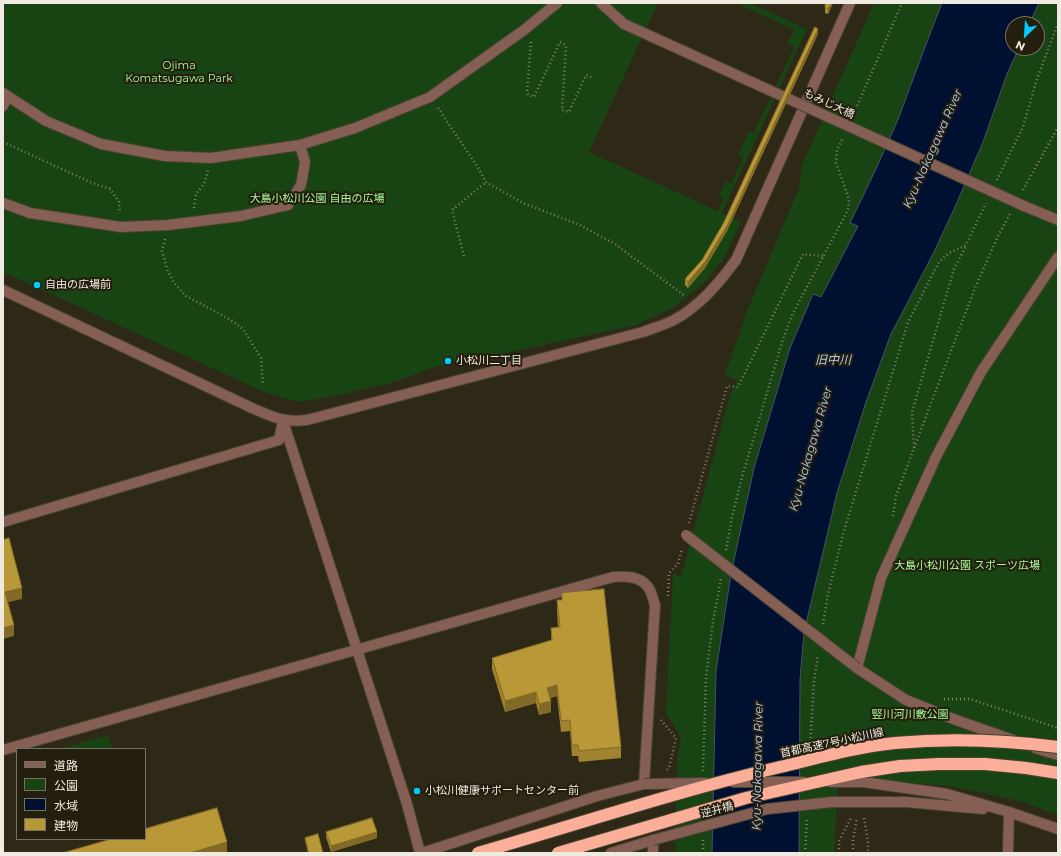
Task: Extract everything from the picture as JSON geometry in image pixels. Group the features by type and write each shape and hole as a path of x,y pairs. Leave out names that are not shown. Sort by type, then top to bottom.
{"highway":[{"name":"首都高速7号小松川線","path":"478,853 736,777 852,750 895,743 940,740 987,740 1058,747"},
{"path":"558,853 746,798 861,772 887,768 939,764 985,764 1058,773"}],"street":[{"path":"3,106 6,94 46,121 102,144 165,156 211,158 300,145 355,128 430,97 524,30 557,3"},
{"name":"もみじ大橋","path":"601,3 624,24 1024,206 1058,220"},
{"path":"3,290 265,414 284,421 307,420 643,332 674,320 696,305 722,280 736,260 850,3"},
{"path":"3,203 30,212 121,227 168,225 241,216 288,205 301,185 305,162 300,145"},
{"path":"856,668 881,578 936,456 980,372 1058,257"},
{"path":"3,522 279,440 284,421"},
{"path":"284,421 407,804 421,853 597,796 644,784 762,781 863,782 947,794 1009,812 1058,829"},
{"path":"686,535 856,668 906,700 956,720 1058,755"},
{"path":"3,750 613,577 628,576 640,580 649,587 655,605 644,784"},
{"name":"逆井橋","path":"611,853 767,809 832,802 906,802 1009,812"},
{"path":"1008,853 1009,812"},
{"path":"653,840 653,853"}],"path":[{"path":"996,183 1023,127 1037,79 1058,23"},
{"path":"524,30 531,41 528,94 534,97 560,42 566,46 562,110 568,112 586,75 593,78"},
{"path":"430,97 479,169 486,182 523,203 580,225 615,244 676,288 696,305"},
{"path":"1020,195 1058,127"},
{"path":"3,142 90,182 110,189 119,202 121,227"},
{"path":"192,222 196,194 204,184 211,158"},
{"path":"464,256 452,210 486,182"},
{"path":"914,448 912,412 954,269 989,196"},
{"path":"892,518 896,496 975,288 998,236 1013,209"},
{"path":"168,225 162,251 167,269 174,284 186,296 231,320 243,329 261,358 264,385"},
{"path":"822,630 828,594 843,534 908,322 938,262 949,253 966,245"},
{"path":"667,604 669,573 678,564 727,386 738,387 803,254 823,256 793,313 783,338 742,477 725,554"},
{"path":"703,776 706,678 713,621 721,576"},
{"path":"810,750 814,681 818,652"},
{"path":"942,700 970,699 1058,728"},
{"path":"644,784 669,768 676,738 660,719"},
{"path":"839,853 839,841 851,818"},
{"path":"853,853 853,840 857,818"},
{"path":"864,818 868,841 868,853"},
{"path":"805,853 807,819"},
{"path":"703,839 703,853"}],"green space":[{"name":"大島小松川公園 自由の広場","path":"3,3 658,3 589,152 718,211 723,198 719,196 726,181 731,183 743,158 738,156 749,131 754,133 794,47 787,44 794,30 736,3 750,3 807,29 722,213 741,222 725,256 706,281 673,308 636,325 493,356 460,360 426,370 395,382 331,397 297,402 266,393 3,272"},
{"path":"874,3 942,3 894,130 851,222 858,226 821,297 813,294 790,348 754,468 724,614 716,671 712,853 675,853 677,762 681,737 666,713 673,573 681,577 730,395 737,380 725,375 747,311 799,188 802,165"},
{"path":"1039,3 1058,3 1058,815 1020,801 949,786 874,780 838,779 834,853 799,853 800,680 804,632 837,493 866,402 891,334 933,254 955,207 983,142 1007,74 1015,56 1045,56 1045,16 1033,16"},
{"path":"108,735 112,748 63,748"}],"water":[{"name":"旧中川","path":"942,3 1039,3 1033,16 1005,16 1005,56 1015,56 1007,74 983,142 955,207 933,254 891,334 866,402 837,493 804,632 800,680 799,853 712,853 716,671 731,574 754,468 790,348 813,294 821,297 858,226 850,223 899,117"}],"building":[{"path":"826,3 831,3 828,9 825,7"},
{"path":"815,27 818,29 727,226 705,262 688,282 685,279 702,260 723,224"},
{"path":"9,538 22,588 5,592 14,625 3,628 3,540"},
{"path":"604,589 621,747 579,751 578,745 572,745 570,720 561,721 557,685 547,688 551,701 539,704 536,692 505,701 492,658 552,640 551,628 560,627 557,600 562,600 562,593"},
{"path":"217,808 227,842 190,853 62,853 108,840 146,840 146,829"},
{"path":"372,818 377,832 331,846 326,832"},
{"path":"318,834 323,853 309,853 305,838"}],"place":[{"name":"自由の広場前","path":"37,285"},
{"name":"小松川二丁目","path":"448,361"},
{"name":"小松川健康サポートセンター前","path":"417,791"}],"park label":[{"name":"Ojima Komatsugawa Park","path":"179,72"},
{"name":"大島小松川公園 スポーツ広場","path":"967,566"},
{"name":"竪川河川敷公園","path":"910,715"}],"water label":[{"name":"Kyu-Nakagawa River","path":"933,149"},
{"name":"Kyu-Nakagawa River","path":"811,449"},
{"name":"Kyu-Nakagawa River","path":"758,766"}]}
